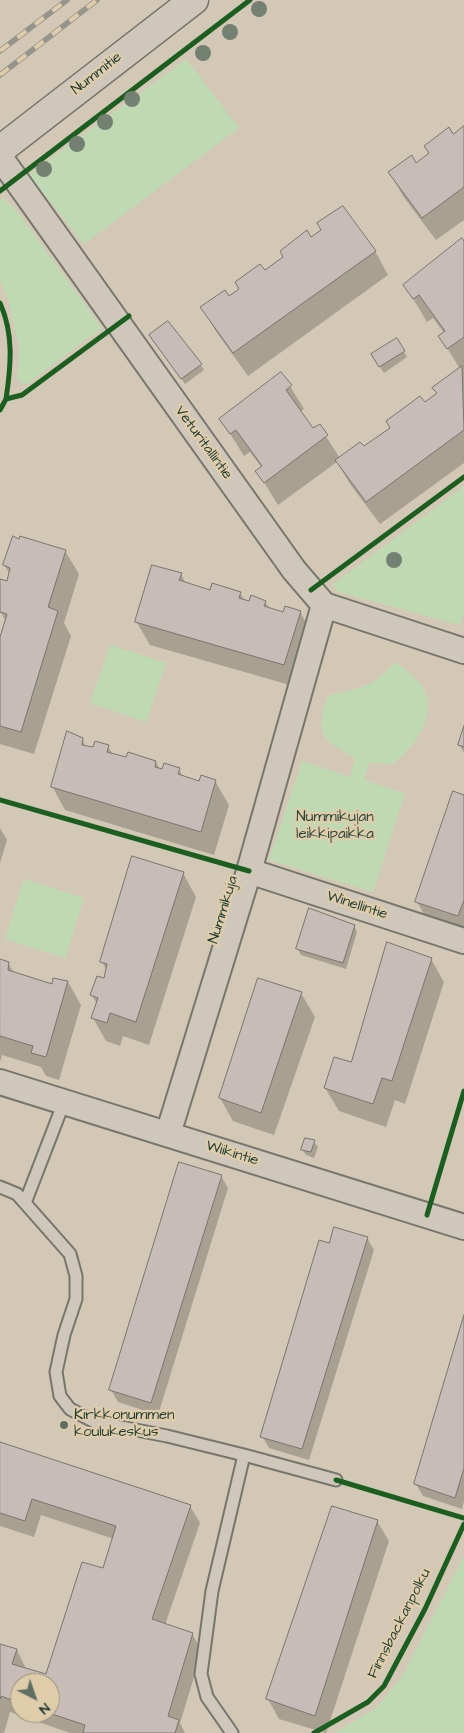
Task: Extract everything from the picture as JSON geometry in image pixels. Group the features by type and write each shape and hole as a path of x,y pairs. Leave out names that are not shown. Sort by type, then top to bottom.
{"street":[{"name":"Nummitie","path":"0,150 194,0"},
{"name":"Veturitallintie","path":"0,157 294,570 324,605"},
{"path":"324,605 464,651"},
{"name":"Nummikuja","path":"168,1134 249,872 324,605"},
{"name":"Winellintie","path":"249,872 464,941"},
{"name":"Wiikintie","path":"0,1082 464,1227"}],"lane":[{"path":"25,1203 64,1102"},
{"path":"0,1187 17,1194 70,1254 76,1276 76,1299 64,1335 56,1372 60,1396 70,1409 95,1422 167,1436 336,1480"},
{"path":"232,1733 207,1697 201,1674 212,1591 244,1455"}],"green space":[{"path":"186,59 239,128 84,244 29,175"},
{"path":"3,198 16,210 102,328 27,384 21,383 17,378 19,347 8,299 0,281 0,201"},
{"path":"464,486 464,613 460,625 338,592 332,585"},
{"path":"110,645 166,663 146,722 90,703"},
{"name":"Nummikujan leikkipaikka","path":"395,662 414,677 423,688 427,698 428,709 422,730 401,757 393,764 369,763 364,780 405,793 373,892 269,860 302,761 350,777 355,758 328,741 322,728 324,709 328,696 357,689 373,682"},
{"path":"24,879 84,898 65,958 5,939"},
{"path":"464,1556 464,1733 334,1733 376,1708 401,1678"}],"building":[{"path":"464,126 464,187 422,218 388,172 412,155 416,163 429,153 424,146 449,127 453,134"},
{"path":"343,206 376,251 233,353 200,307 225,290 229,296 239,289 235,282 260,264 265,270 283,257 280,251 307,230 311,237 321,230 317,223"},
{"path":"462,238 464,241 464,337 447,349 438,336 445,331 419,295 413,299 403,285"},
{"path":"168,321 202,364 181,379 149,335"},
{"path":"397,338 405,351 379,367 371,354"},
{"path":"462,366 464,430 366,502 335,460 360,442 364,446 390,428 386,421 420,396 425,402 437,393 432,388"},
{"path":"281,372 292,385 286,390 313,428 320,424 328,435 264,483 255,471 262,466 236,430 230,434 219,419"},
{"path":"13,536 19,539 20,536 66,550 48,607 58,611 21,732 0,726 0,637 7,614 0,612 0,579 7,581 10,568 3,565"},
{"path":"152,565 182,573 179,580 210,590 212,583 241,592 239,598 249,601 251,595 266,601 264,606 283,612 285,606 301,611 284,665 135,622"},
{"path":"464,726 464,747 458,745"},
{"path":"67,731 83,738 82,745 93,747 95,741 109,745 107,752 126,757 128,752 156,761 155,767 162,769 164,763 180,768 178,774 199,781 201,775 216,780 201,832 51,787"},
{"path":"453,791 464,795 464,900 458,916 415,902"},
{"path":"132,856 184,872 136,1022 110,1013 107,1023 91,1018 98,998 90,995 97,976 104,978 107,964 100,962"},
{"path":"309,908 355,925 343,963 296,949"},
{"path":"387,942 432,958 392,1081 382,1078 373,1104 324,1088 334,1057 351,1062"},
{"path":"0,959 9,962 8,970 52,984 53,978 68,981 46,1057 31,1053 33,1046 0,1036"},
{"path":"258,978 302,992 261,1113 219,1098"},
{"path":"305,1138 315,1140 311,1152 301,1150"},
{"path":"179,1162 222,1175 151,1403 109,1390"},
{"path":"334,1227 368,1237 302,1449 260,1437 319,1240 329,1243"},
{"path":"464,1315 464,1468 455,1498 414,1484"},
{"path":"0,1442 191,1505 152,1619 193,1633 168,1716 179,1720 175,1733 83,1733 85,1725 60,1717 60,1673 46,1673 82,1562 103,1568 116,1526 32,1499 25,1521 0,1513"},
{"path":"332,1506 378,1520 315,1716 266,1699"},
{"path":"0,1644 17,1649 12,1664 43,1673 10,1673 10,1699 1,1696 0,1699"}],"railway":[{"path":"0,51 67,0"},
{"path":"0,75 97,0"}],"cycle path":[{"path":"0,191 250,0"},
{"path":"0,303 8,326 10,350 6,399"},
{"path":"0,410 6,399 22,395 129,316"},
{"path":"311,590 464,477"},
{"path":"0,800 249,871"},
{"path":"427,1215 464,1091"},
{"path":"336,1480 464,1518"},
{"name":"Finnsbackanpolku","path":"314,1733 368,1702 384,1686 425,1609 464,1524"}],"place":[{"name":"Kirkkonummen koulukeskus","path":"64,1425"}]}
